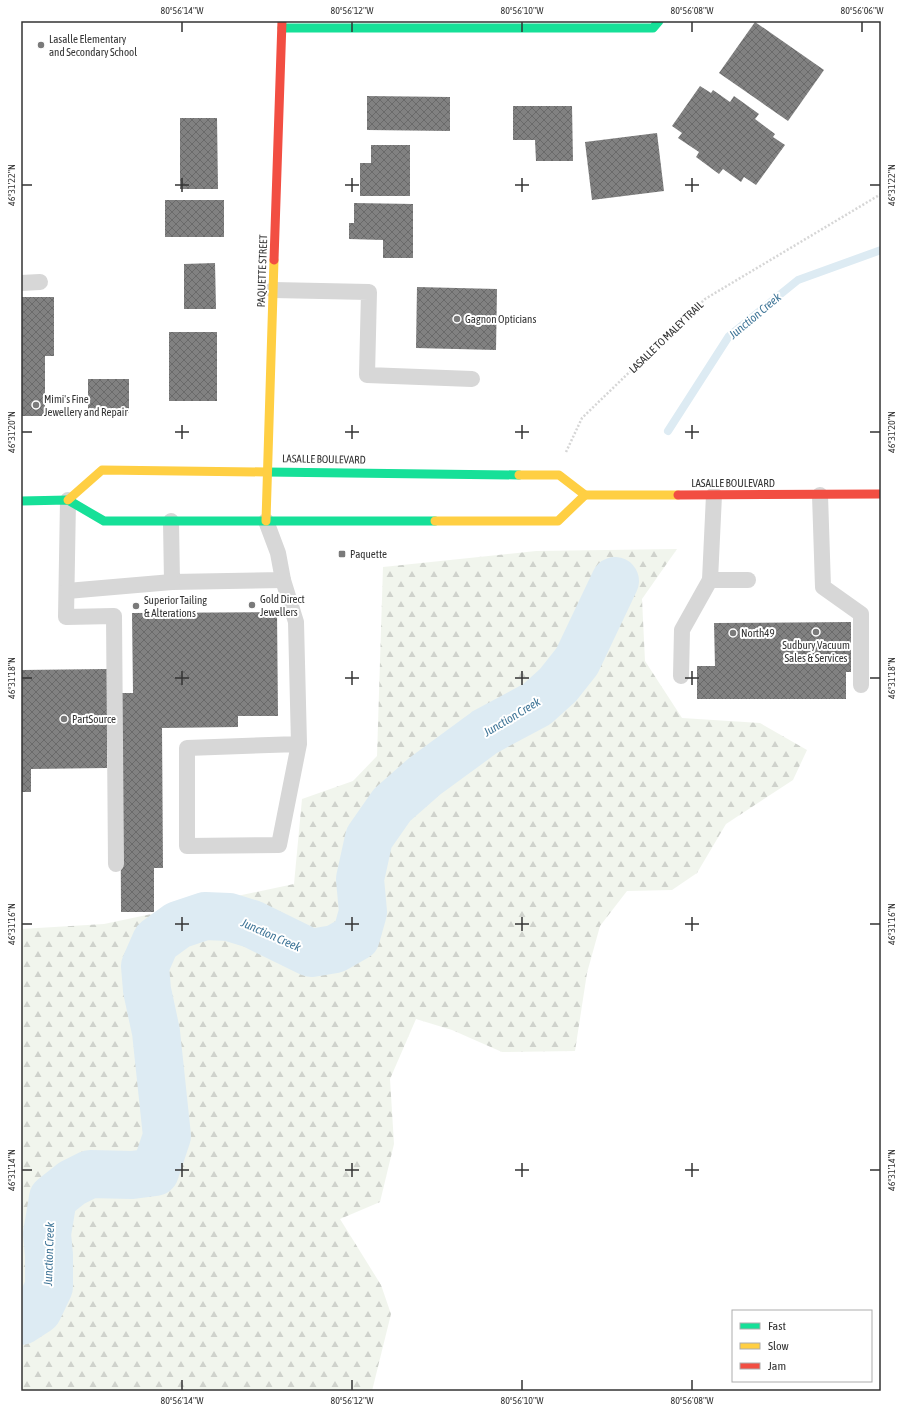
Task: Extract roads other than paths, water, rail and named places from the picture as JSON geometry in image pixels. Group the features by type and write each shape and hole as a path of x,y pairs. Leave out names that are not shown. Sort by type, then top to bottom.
{"main road":[{"path":"282,24 653,28 659,21"},
{"name":"PAQUETTE STREET","path":"266,521 282,24"},
{"name":"LASALLE BOULEVARD","path":"68,500 102,470 267,470 560,475 585,495 881,494"},
{"path":"21,501 68,500 104,521 558,521 585,495"}],"lane":[{"path":"21,283 40,282"},
{"path":"273,290 369,292 367,375 472,379"},
{"path":"681,676 682,630 710,580 714,495"},
{"path":"820,495 823,587 861,614 861,685"},
{"path":"68,500 66,617 114,616 116,864"},
{"path":"171,521 172,582"},
{"path":"266,521 278,553 283,580 296,622 299,744 279,845 187,846 187,748 299,744"},
{"path":"67,591 172,582 283,580"},
{"path":"710,580 748,580"}],"waterway":[{"name":"Junction Creek","path":"668,431 729,336 798,280 881,250"},
{"name":"Junction Creek","path":"21,1321 38,1310 49,1287 49,1255 47,1234 53,1198 72,1183 90,1174 132,1175 155,1172 167,1136 156,1032 147,990 145,966 156,941 178,925 205,916 229,917 252,924 311,953 335,949 356,937 363,912 360,879 369,838 392,805 425,776 485,732 537,704 558,685 577,661 615,581"}],"place":[{"name":"Lasalle Elementary and Secondary School","path":"41,45"},
{"name":"Gagnon Opticians","path":"457,319"},
{"name":"Mimi's Fine Jewellery and Repair","path":"36,405"},
{"name":"Paquette","path":"342,554"},
{"name":"Gold Direct Jewellers","path":"252,605"},
{"name":"Superior Tailing & Alterations","path":"136,606"},
{"name":"Sudbury Vacuum Sales & Services","path":"816,632"},
{"name":"North49","path":"733,633"},
{"name":"PartSource","path":"64,719"}]}
